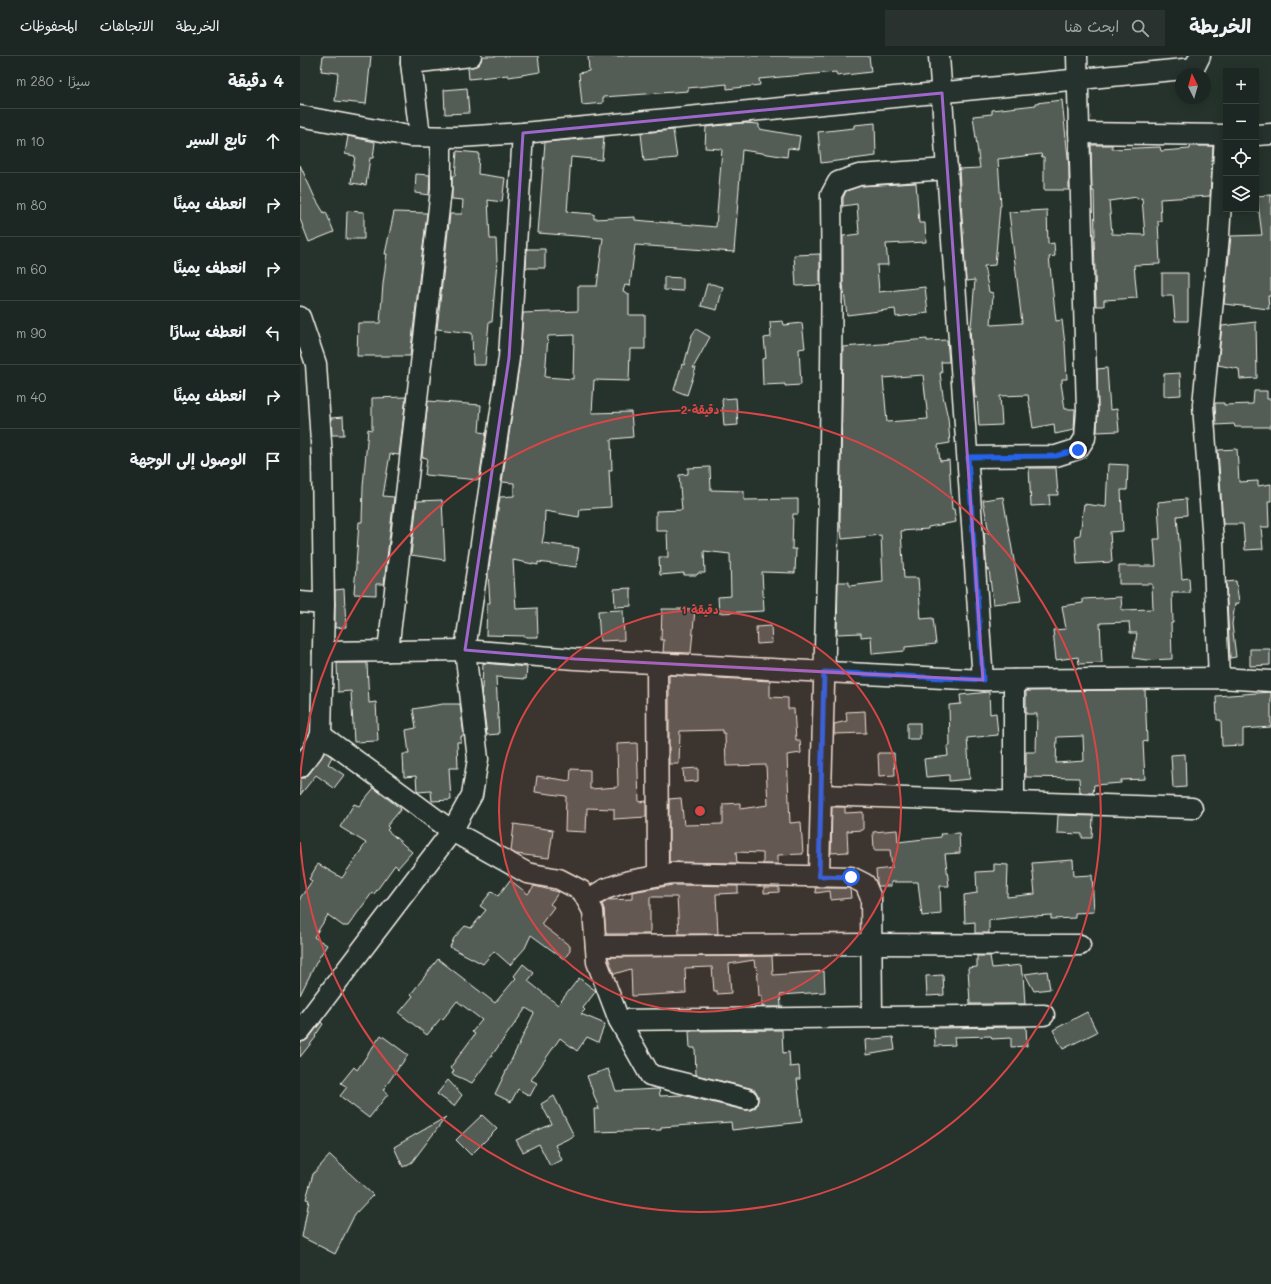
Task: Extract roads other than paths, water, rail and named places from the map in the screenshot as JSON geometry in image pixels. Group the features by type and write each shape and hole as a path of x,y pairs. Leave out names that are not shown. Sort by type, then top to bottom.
{"street":[{"path":"420,136 411,59 471,56"},
{"path":"939,56 983,680"},
{"path":"968,457 1056,456 1078,450 1085,438 1087,410 1077,56"},
{"path":"300,116 409,136 459,137 523,133 1194,68 1200,56"},
{"path":"300,1031 452,831 472,795 478,759 465,650 509,358 523,133"},
{"path":"1079,133 1223,135"},
{"path":"1259,135 1271,134"},
{"path":"388,651 441,190 441,137"},
{"path":"1219,678 1213,542 1203,405 1218,244 1225,140"},
{"path":"819,876 832,297 831,195 838,182 859,175 948,169"},
{"path":"300,317 322,458 324,604 321,735 312,752 300,767"},
{"path":"300,602 324,604"},
{"path":"323,652 465,650 575,660 983,680 1219,678 1271,681"},
{"path":"657,664 658,875"},
{"path":"1014,680 1014,802"},
{"path":"321,735 452,831 527,873 559,879 582,891 593,911 597,962 619,1020 650,1075 747,1100"},
{"path":"821,795 1192,808"},
{"path":"587,900 605,889 629,881 672,873 851,877 865,884 871,898 872,1017"},
{"path":"596,946 871,944 1080,945"},
{"path":"619,1020 1044,1015"}]}
